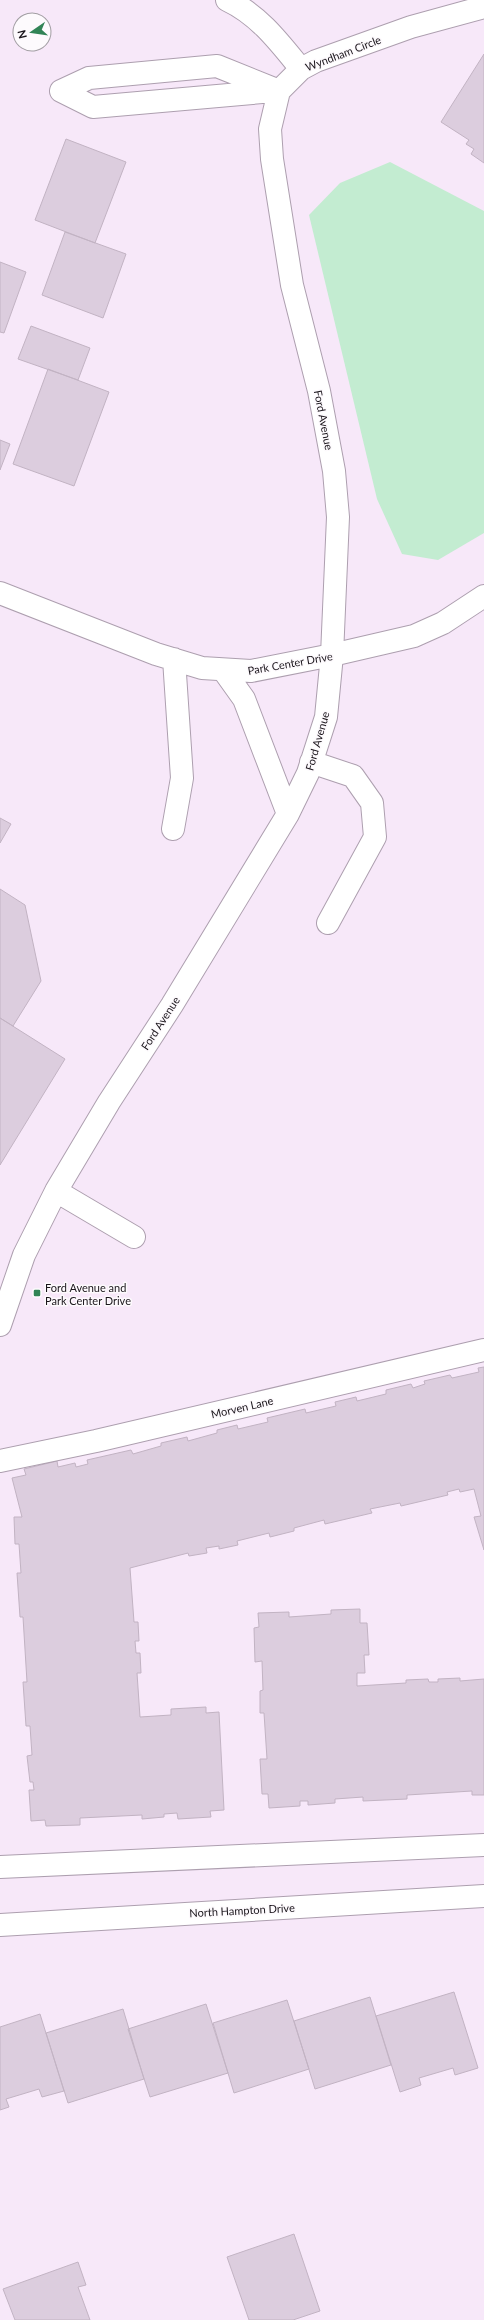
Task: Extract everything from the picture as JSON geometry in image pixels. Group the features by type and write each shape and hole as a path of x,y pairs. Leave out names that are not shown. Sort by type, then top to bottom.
{"street":[{"name":"Wyndham Circle","path":"227,0 247,10 270,31 301,69 411,27 484,8"},
{"path":"279,90 217,66 89,78 61,91 93,107 279,90 301,69"},
{"name":"Ford Avenue","path":"0,1325 24,1255 56,1192 109,1102 172,1005 288,814 308,774 326,717 332,656 338,517 334,471 320,398 292,286 272,159 270,129 279,90"},
{"name":"Park Center Drive","path":"0,593 174,659 202,668 224,671 251,671 332,656 414,636 443,622 484,596"},
{"path":"173,829 182,778 174,659"},
{"path":"224,671 244,700 288,814"},
{"path":"311,762 353,776 372,803 375,837 328,923"},
{"path":"56,1192 134,1237"},
{"name":"Morven Lane","path":"0,1460 99,1449 484,1350"},
{"path":"0,1867 484,1846"},
{"name":"North Hampton Drive","path":"0,1925 484,1896"}],"green space":[{"path":"390,162 484,211 484,533 438,560 402,554 377,499 309,215 340,183"}],"building":[{"path":"484,54 484,163 471,154 474,149 466,144 469,140 441,122"},
{"path":"66,139 126,162 95,243 35,220"},
{"path":"65,232 126,254 103,318 42,295"},
{"path":"0,262 26,272 4,333 0,332"},
{"path":"31,326 90,348 78,380 18,359"},
{"path":"48,369 109,392 74,486 13,464"},
{"path":"0,440 10,444 0,470"},
{"path":"0,818 11,824 0,843"},
{"path":"0,889 25,905 41,981 13,1026 0,1018"},
{"path":"0,1018 65,1059 0,1165"},
{"path":"484,1367 484,1550 474,1517 481,1516 474,1489 460,1492 459,1489 447,1492 448,1495 401,1506 400,1503 370,1509 372,1513 325,1524 324,1520 294,1528 294,1531 270,1537 269,1533 237,1541 238,1545 219,1549 219,1546 206,1548 207,1553 189,1556 188,1553 130,1568 134,1622 138,1622 139,1641 135,1641 136,1653 140,1653 141,1673 137,1673 140,1717 171,1715 171,1709 206,1707 206,1713 219,1712 224,1810 210,1811 211,1817 178,1819 177,1813 164,1814 164,1817 142,1819 142,1815 80,1818 80,1825 46,1826 45,1820 31,1821 29,1790 34,1790 33,1782 30,1782 27,1756 32,1755 30,1726 26,1726 23,1682 27,1682 23,1617 20,1617 17,1573 21,1573 19,1544 15,1544 14,1517 22,1517 12,1478 26,1475 24,1469 57,1461 58,1467 75,1463 76,1467 88,1464 87,1460 131,1450 133,1454 161,1446 161,1443 187,1437 188,1441 217,1433 217,1430 237,1425 238,1429 268,1422 267,1418 305,1409 306,1413 336,1406 335,1402 356,1397 357,1401 386,1394 386,1390 411,1384 413,1388 425,1384 424,1381 450,1375 452,1378 479,1372 478,1368"},
{"path":"360,1609 360,1623 367,1623 369,1655 364,1655 365,1673 357,1673 357,1686 406,1683 406,1680 428,1679 429,1682 438,1682 438,1679 460,1678 460,1681 484,1679 484,1795 472,1795 472,1791 407,1795 407,1799 363,1801 363,1797 335,1799 335,1803 308,1805 308,1801 300,1801 300,1806 269,1808 268,1794 262,1794 260,1759 267,1759 264,1713 260,1713 260,1691 263,1690 262,1661 255,1662 254,1628 259,1627 258,1613 289,1612 289,1617 331,1614 331,1610"},
{"path":"454,1992 478,2068 455,2075 453,2068 419,2078 421,2085 400,2092 376,2016"},
{"path":"370,1997 391,2065 315,2089 294,2021"},
{"path":"287,2000 309,2069 234,2093 213,2023"},
{"path":"206,2004 228,2073 150,2097 128,2029"},
{"path":"123,2009 144,2079 68,2103 46,2033"},
{"path":"40,2014 64,2091 42,2097 39,2089 6,2099 9,2107 0,2110 0,2027"},
{"path":"294,2234 320,2311 293,2320 249,2320 227,2257"},
{"path":"78,2262 86,2285 78,2287 90,2320 15,2320 3,2289"}],"place":[{"name":"Ford Avenue and Park Center Drive","path":"37,1293"}]}
